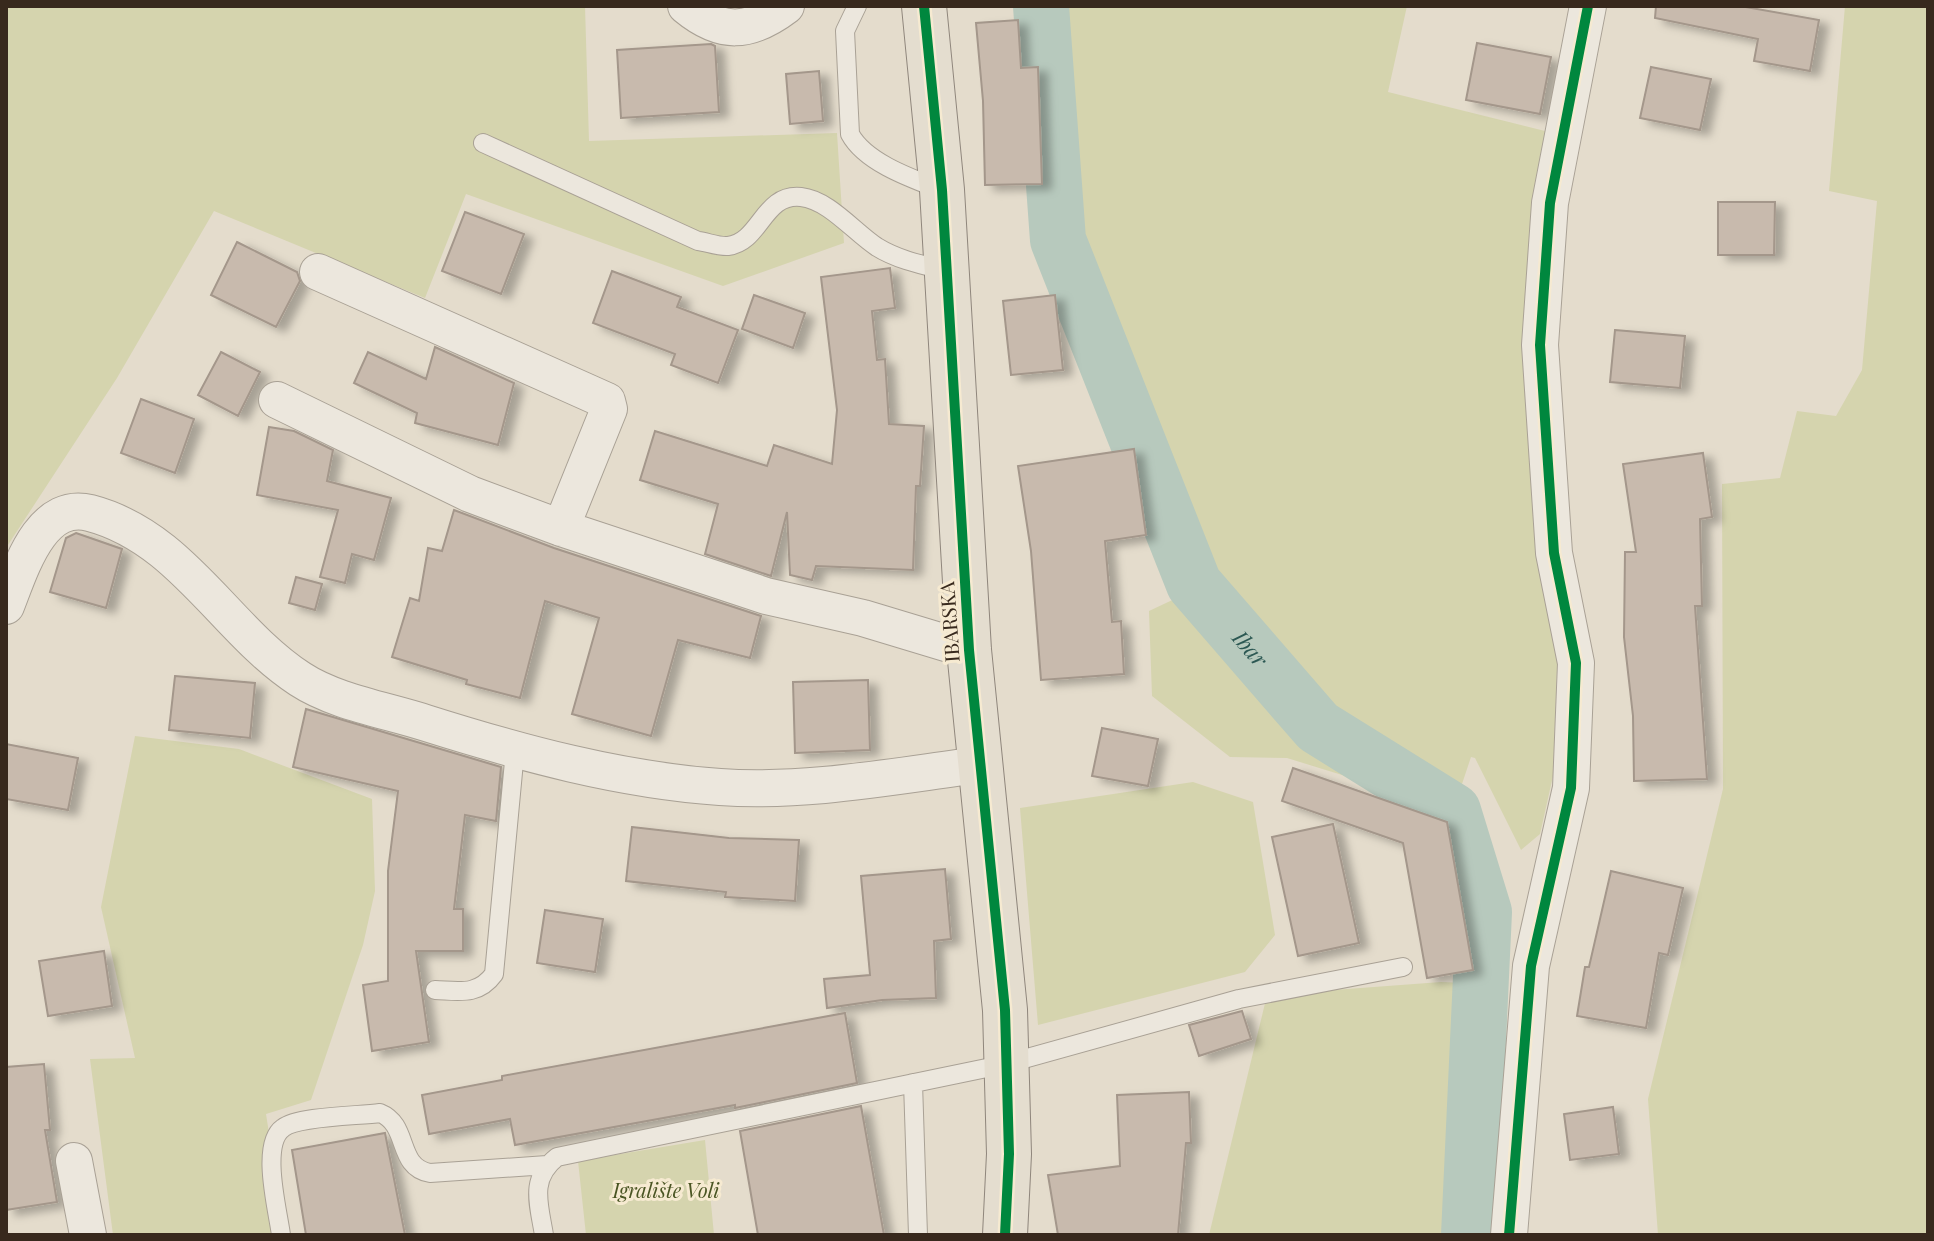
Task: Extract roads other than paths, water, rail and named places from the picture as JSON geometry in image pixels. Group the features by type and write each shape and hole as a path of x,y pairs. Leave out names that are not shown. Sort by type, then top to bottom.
{"main road":[{"name":"IBARSKA","path":"924,6 942,190 969,650 1005,1010 1009,1154 1005,1235"}],"street":[{"path":"686,6 709,25 742,28 768,20 786,6"},
{"path":"1509,1235 1531,966 1571,788 1576,663 1554,553 1540,345 1550,203 1588,6"},
{"path":"318,272 607,401 609,409 561,528"},
{"path":"277,400 470,494 561,528 766,596 863,618 969,650"},
{"path":"6,606 44,526 65,511 88,512 128,529 180,562 268,658 310,685 515,751 620,773 720,787 797,787 979,765"},
{"path":"74,1161 88,1235"}],"lane":[{"path":"857,6 845,31 850,134 856,146 912,179 942,190"},
{"path":"483,143 698,241 728,246 744,240 768,209 787,197 803,197 823,206 879,248 947,271"},
{"path":"435,990 472,992 486,985 494,974 515,751"},
{"path":"544,1235 536,1188 547,1165 557,1157 1006,1064 1239,999 1403,967"},
{"path":"913,1083 918,1235"},
{"path":"281,1235 270,1159 274,1139 282,1128 296,1123 380,1113 397,1126 410,1164 418,1171 430,1173 547,1165"}],"waterway":[{"name":"Ibar","path":"1041,6 1058,240 1194,584 1318,727 1453,811 1484,912 1469,1235"}],"park label":[{"name":"Igralište Voli","path":"666,1191"}]}
